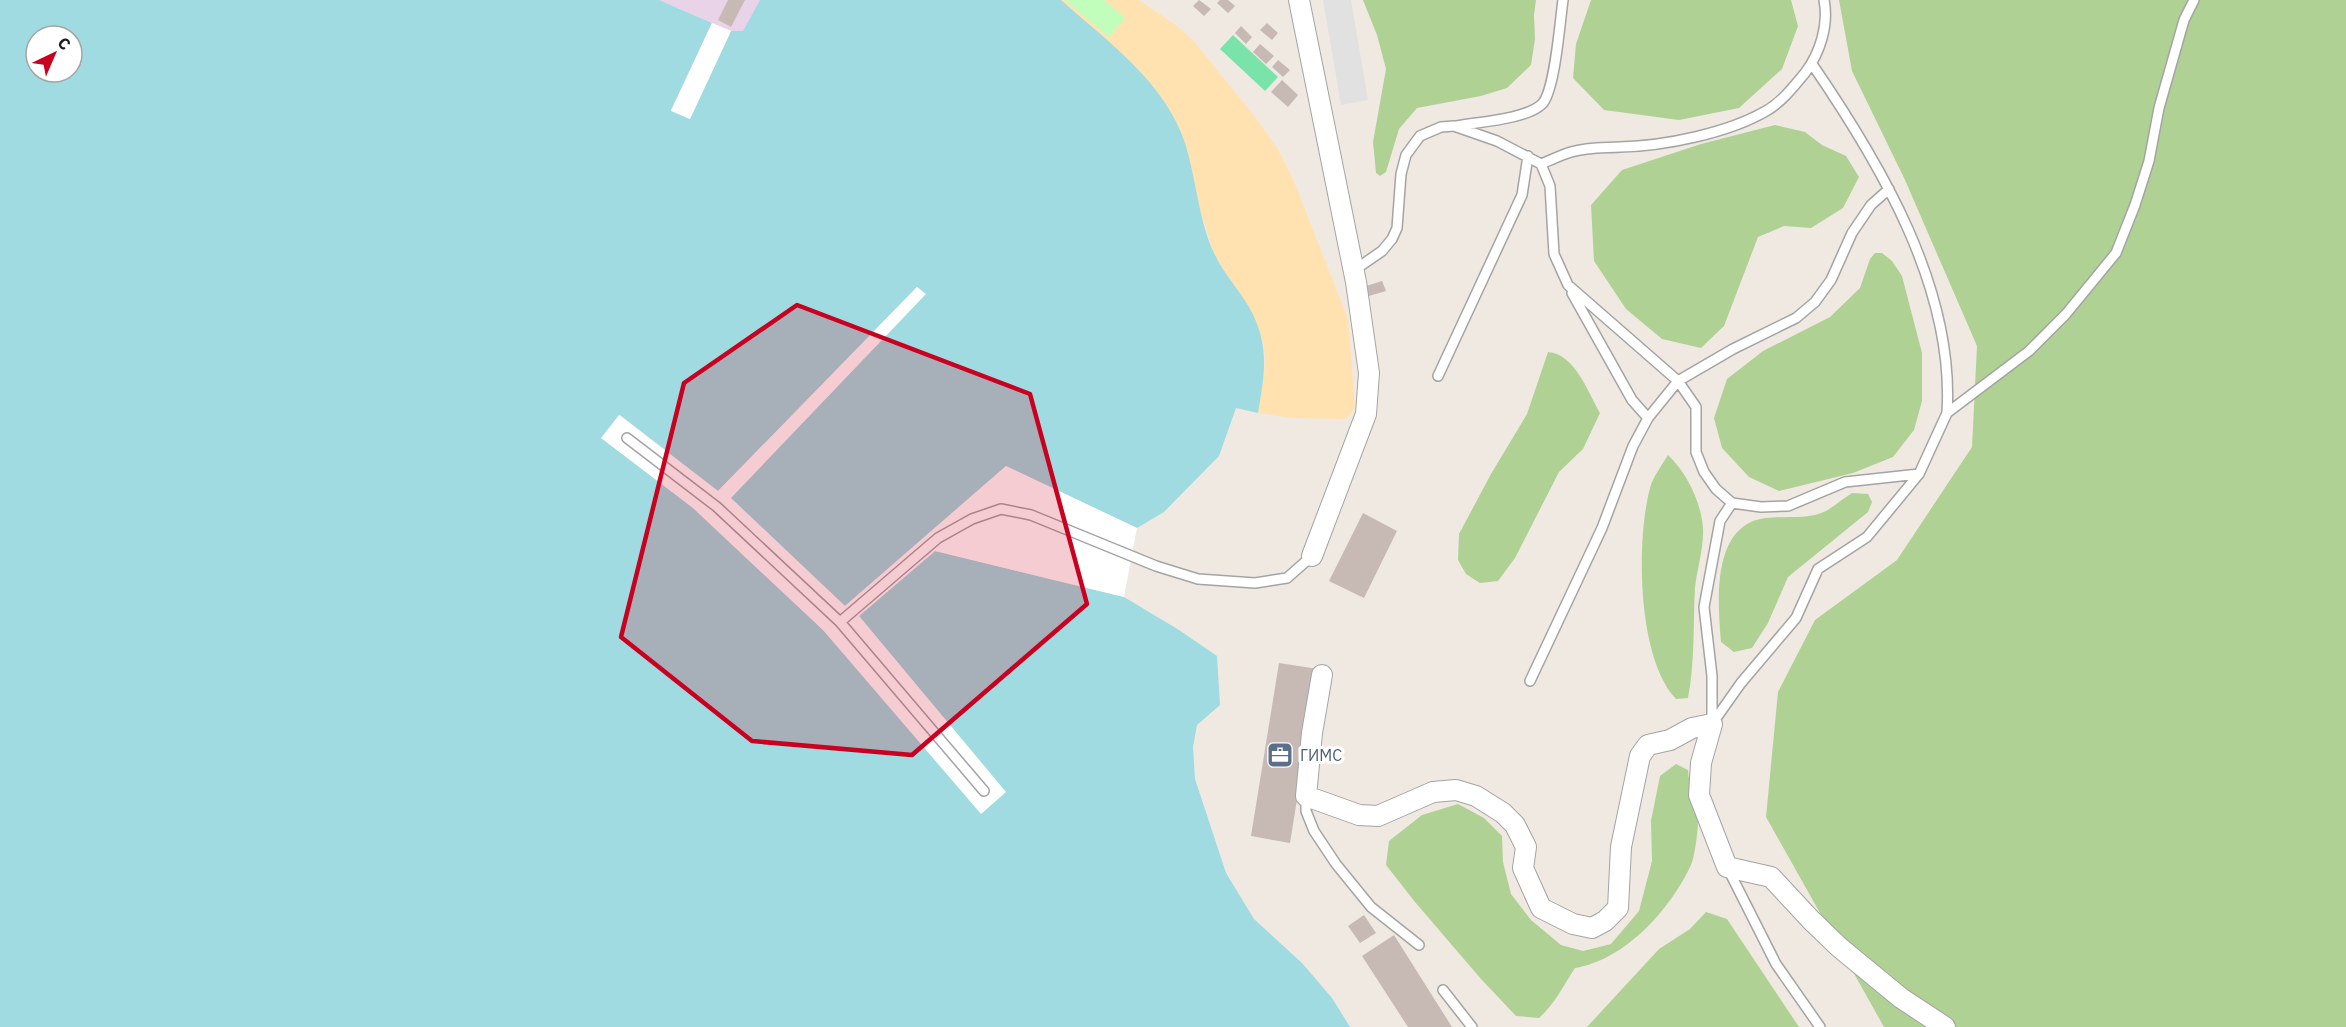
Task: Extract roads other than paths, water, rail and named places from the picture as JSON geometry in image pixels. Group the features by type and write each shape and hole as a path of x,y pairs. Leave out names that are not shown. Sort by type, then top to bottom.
{"street":[{"path":"1299,0 1353,271 1369,373 1366,414 1312,556"},
{"path":"1322,675 1312,733 1306,796 1359,815 1378,816 1433,792 1456,790 1476,796 1503,813 1515,825 1526,848 1523,868 1541,908 1573,924 1592,928 1605,921 1618,908 1622,848 1640,756 1648,745 1670,740 1692,728 1712,724 1701,763 1699,795 1727,867 1771,877 1839,946 1901,998 1945,1027"}],"lane":[{"path":"1353,271 1382,251 1397,228 1401,174 1406,155 1420,136 1441,127 1523,113 1542,104 1551,88 1563,0"},
{"path":"1541,164 1570,152 1600,146 1621,147 1675,141 1733,128 1767,110 1787,95 1812,64 1822,42 1826,8 1824,0"},
{"path":"1947,413 2029,351 2066,314 2116,253 2135,206 2149,161 2165,87 2184,20 2194,0"},
{"path":"1712,724 1741,683 1796,618 1818,570 1867,537 1919,474 1947,413 1949,383 1929,284 1909,231 1889,189 1852,124 1812,64"},
{"path":"1454,126 1497,141 1541,164 1550,186 1554,254 1568,285 1632,400 1648,418"},
{"path":"1438,376 1522,195 1528,156"},
{"path":"1530,681 1602,528 1633,446 1648,418 1678,381 1733,349 1796,318 1815,302 1831,280 1852,233 1871,205 1889,189"},
{"path":"1568,285 1678,381 1696,407 1696,452 1704,472 1716,489 1732,503 1761,507 1788,506 1845,482 1919,474"},
{"path":"627,438 717,507 840,622 984,791"},
{"path":"1712,724 1712,676 1704,607 1720,520 1732,503"},
{"path":"840,622 938,538 972,519 1001,509 1031,515 1156,566 1198,579 1255,583 1287,578 1312,556"},
{"path":"1306,796 1306,812 1314,831 1336,864 1371,907 1419,945"},
{"path":"1727,867 1776,963 1820,1027"},
{"path":"1443,990 1472,1027"}],"water":[{"path":"0,0 659,0 712,23 671,110 690,119 731,31 743,31 760,0 1061,0 1133,64 1164,101 1176,121 1185,143 1209,241 1226,274 1249,307 1256,321 1263,346 1264,372 1258,413 1236,408 1219,456 1164,512 1137,528 1006,466 845,606 730,498 925,294 917,287 718,491 620,415 602,438 693,508 823,630 981,813 1005,792 859,616 935,551 1124,597 1217,656 1220,705 1197,725 1193,747 1195,779 1226,873 1254,919 1302,963 1332,998 1350,1027 0,1027"}],"place":[{"name":"ГИМС","path":"1280,755"}]}
